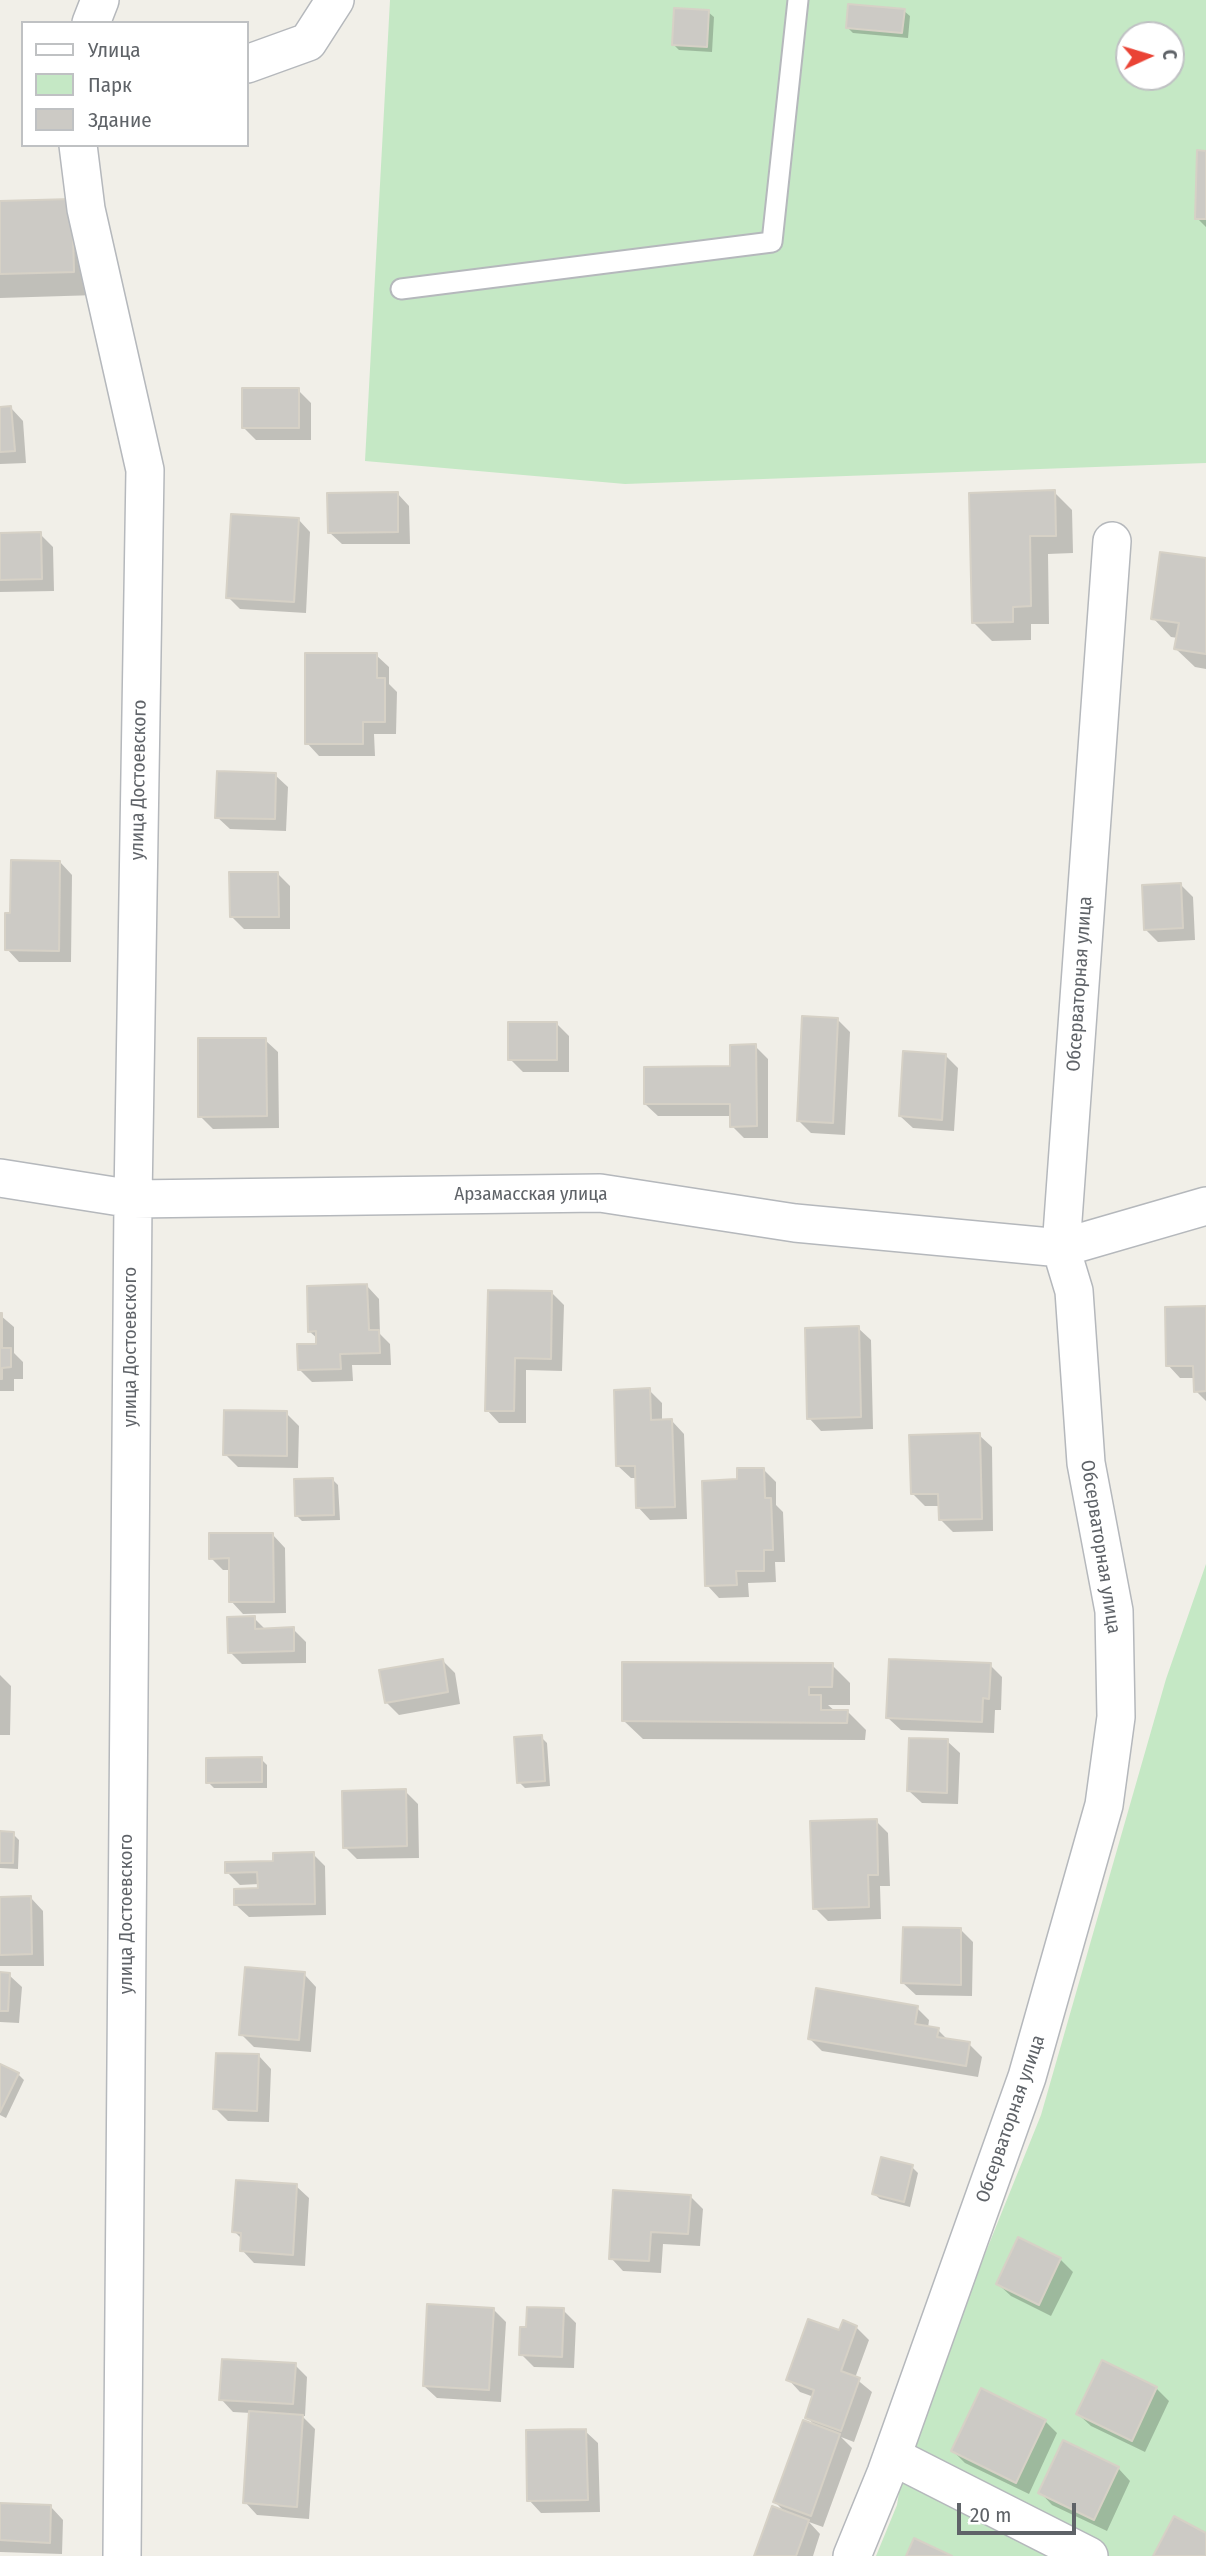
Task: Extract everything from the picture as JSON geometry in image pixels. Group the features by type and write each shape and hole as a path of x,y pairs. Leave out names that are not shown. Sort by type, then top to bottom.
{"street":[{"path":"92,21 100,0"},
{"path":"248,64 308,42 335,0"},
{"name":"улица Достоевского","path":"78,147 86,209 145,470 132,1199 122,2556"},
{"name":"Обсерваторная улица","path":"852,2556 892,2456 1027,2077 1104,1805 1116,1717 1114,1611 1086,1462 1074,1292 1061,1248 1112,541"},
{"name":"Арзамасская улица","path":"0,1178 132,1199 600,1193 795,1223 1061,1248"},
{"path":"1061,1248 1206,1206"},
{"path":"892,2456 1089,2556"}],"lane":[{"path":"401,289 772,242 797,0"}],"green space":[{"path":"390,0 1206,0 1206,463 625,484 365,461"},
{"path":"1206,1564 1206,2556 876,2556 897,2505 906,2450 1041,2115 1166,1679"}],"building":[{"path":"848,4 905,9 902,33 846,28"},
{"path":"674,8 709,10 707,47 672,45"},
{"path":"1197,150 1206,151 1206,219 1195,219"},
{"path":"72,199 74,272 0,274 0,201"},
{"path":"242,388 299,388 299,428 242,428"},
{"path":"11,406 15,451 0,452 0,407"},
{"path":"1055,490 1056,536 1030,536 1031,606 1013,607 1013,622 972,623 969,493"},
{"path":"398,492 398,532 328,533 327,493"},
{"path":"231,514 299,518 294,602 226,598"},
{"path":"41,532 42,579 0,580 0,533"},
{"path":"1160,552 1206,558 1206,654 1174,649 1179,623 1151,619"},
{"path":"305,653 377,653 377,678 385,678 385,722 363,722 363,744 305,744"},
{"path":"217,771 276,773 275,819 215,818"},
{"path":"11,860 60,861 59,951 5,950 5,913 10,913"},
{"path":"229,872 278,872 279,917 230,917"},
{"path":"1181,883 1183,928 1144,930 1142,885"},
{"path":"802,1016 838,1018 833,1123 797,1121"},
{"path":"508,1022 557,1022 557,1060 508,1060"},
{"path":"198,1038 266,1038 267,1116 198,1117"},
{"path":"756,1044 757,1126 730,1127 730,1104 644,1104 644,1067 730,1066 730,1045"},
{"path":"903,1051 946,1054 942,1120 899,1116"},
{"path":"367,1284 369,1330 379,1330 380,1353 340,1354 341,1369 298,1370 297,1344 316,1344 316,1331 308,1332 307,1286"},
{"path":"488,1290 552,1291 551,1359 515,1358 514,1411 485,1411"},
{"path":"1206,1306 1206,1391 1194,1392 1193,1366 1166,1366 1165,1307"},
{"path":"0,1313 2,1348 11,1348 11,1367 2,1368 2,1379 0,1379"},
{"path":"859,1326 861,1417 807,1419 805,1328"},
{"path":"650,1388 651,1420 672,1419 675,1507 636,1508 635,1466 616,1466 614,1390"},
{"path":"224,1410 287,1411 287,1456 223,1455"},
{"path":"980,1433 982,1519 939,1520 938,1494 911,1494 909,1435"},
{"path":"737,1468 764,1468 765,1498 771,1498 773,1550 764,1550 764,1571 736,1571 737,1585 705,1586 702,1481 737,1479"},
{"path":"333,1478 334,1515 295,1516 294,1479"},
{"path":"209,1533 273,1533 274,1602 229,1602 229,1558 209,1559"},
{"path":"255,1616 255,1629 294,1627 294,1651 228,1653 227,1617"},
{"path":"443,1659 448,1692 385,1703 379,1670"},
{"path":"889,1659 991,1663 989,1699 983,1698 982,1722 886,1718"},
{"path":"622,1662 833,1663 832,1687 809,1687 809,1695 821,1695 821,1710 848,1710 847,1723 622,1721"},
{"path":"542,1735 545,1781 517,1783 514,1737"},
{"path":"909,1738 948,1739 947,1793 907,1791"},
{"path":"262,1757 262,1782 206,1783 206,1758"},
{"path":"406,1789 407,1846 343,1848 342,1791"},
{"path":"877,1819 878,1875 868,1875 869,1907 813,1909 810,1821"},
{"path":"0,1831 14,1832 13,1863 0,1863"},
{"path":"314,1852 315,1904 234,1905 234,1889 258,1888 257,1872 225,1873 225,1862 273,1861 273,1853"},
{"path":"31,1896 32,1954 0,1955 0,1897"},
{"path":"903,1927 961,1928 961,1985 901,1983"},
{"path":"245,1967 305,1972 299,2040 239,2035"},
{"path":"0,1972 10,1973 8,2011 0,2011"},
{"path":"816,1988 918,2006 915,2024 939,2028 937,2037 970,2042 966,2066 808,2039"},
{"path":"216,2053 259,2054 257,2111 213,2109"},
{"path":"0,2064 19,2073 0,2112"},
{"path":"881,2157 913,2165 904,2202 872,2194"},
{"path":"236,2180 297,2184 293,2255 240,2251 241,2233 232,2232"},
{"path":"613,2190 691,2195 688,2234 651,2232 649,2261 609,2259"},
{"path":"1018,2237 1061,2258 1039,2305 996,2284"},
{"path":"427,2304 494,2308 489,2390 423,2386"},
{"path":"527,2307 564,2308 562,2357 519,2355 520,2327 526,2327"},
{"path":"808,2319 839,2330 843,2320 857,2326 841,2371 860,2378 841,2431 805,2418 814,2390 786,2380"},
{"path":"222,2359 296,2363 293,2404 219,2400"},
{"path":"1102,2360 1157,2387 1132,2441 1076,2414"},
{"path":"981,2388 1046,2420 1016,2483 951,2451"},
{"path":"249,2411 303,2415 297,2507 243,2503"},
{"path":"803,2420 840,2434 811,2516 773,2502"},
{"path":"586,2429 588,2500 527,2501 526,2430"},
{"path":"1063,2440 1119,2467 1094,2520 1038,2493"},
{"path":"0,2503 51,2505 50,2543 0,2540"},
{"path":"772,2506 809,2520 796,2556 754,2556"},
{"path":"1174,2516 1206,2533 1206,2556 1153,2556"},
{"path":"914,2538 952,2556 906,2556"}]}
